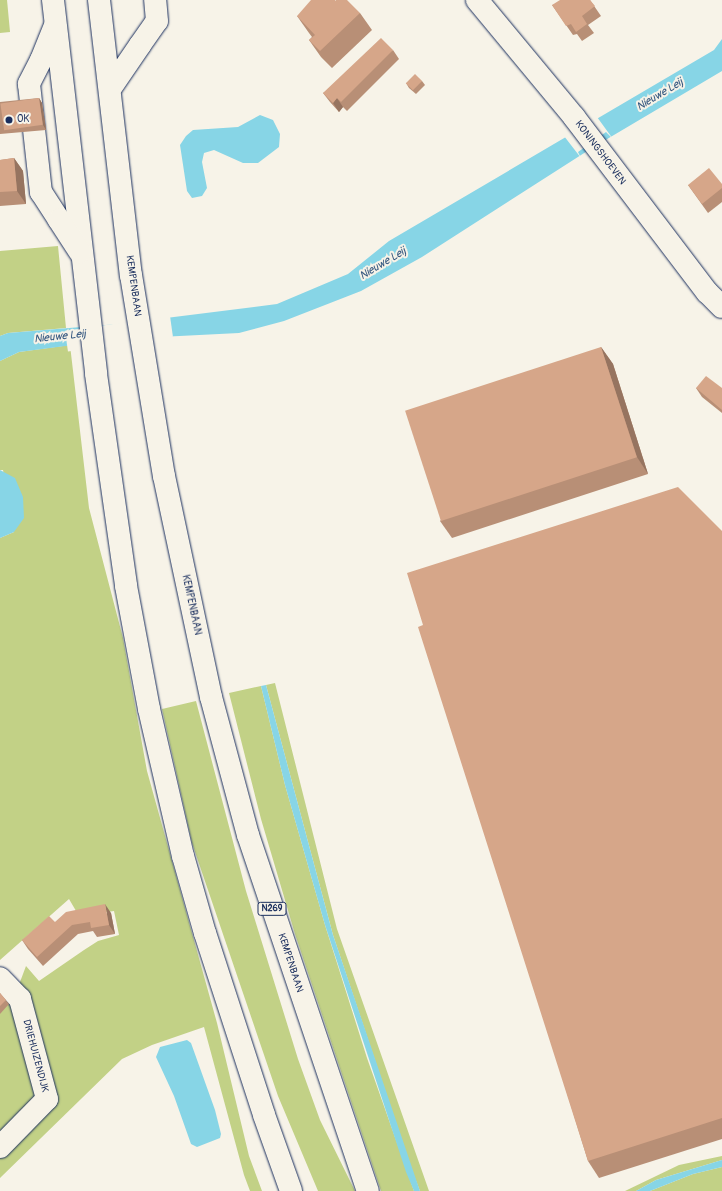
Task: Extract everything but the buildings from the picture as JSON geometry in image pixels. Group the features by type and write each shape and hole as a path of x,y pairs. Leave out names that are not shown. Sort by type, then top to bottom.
{"main road":[{"path":"53,0 96,374 126,586 149,709 182,856 264,1115 291,1191"},
{"name":"KEMPENBAAN","path":"99,0 131,275 146,370 164,476 211,697 248,835 368,1191"},
{"path":"110,90 157,21 155,0"},
{"name":"KONINGSHOEVEN","path":"476,0 574,117 707,292 722,307"},
{"path":"55,24 41,60 29,84 40,184 41,192 83,256"},
{"name":"DRIEHUIZENDIJK","path":"0,978 20,999 47,1100 0,1147"}],"green space":[{"path":"0,0 7,0 10,32 0,33"},
{"path":"58,246 66,328 8,333 0,336 0,251"},
{"path":"70,345 89,508 123,638 147,771 217,1023 249,1156 262,1191 250,1191 244,1175 204,1027 152,1045 122,1059 0,1178 0,987 11,1006 26,966 39,981 98,941 119,935 114,911 79,916 69,899 0,960 0,538 14,532 3,470 0,470 0,361 19,352"},
{"path":"275,683 337,929 429,1191 420,1191 411,1168 333,935 266,685"},
{"path":"261,686 285,785 325,925 367,1058 414,1191 381,1191 295,934 261,819 229,693"},
{"path":"196,701 246,891 298,1059 320,1120 355,1191 318,1191 278,1096 192,843 162,709"},
{"path":"722,1156 722,1160 656,1180 636,1191 625,1191 679,1165"},
{"path":"722,1167 722,1191 650,1191 693,1174"}],"water":[{"name":"Nieuwe Leij","path":"722,39 722,71 592,148 422,257 361,291 284,321 239,333 120,339 19,352 0,361 0,336 8,333 118,324 277,304 348,274 389,241 714,50"},
{"path":"260,115 273,120 280,134 279,147 258,163 243,163 214,150 204,153 202,162 207,188 202,196 192,198 187,191 180,145 186,136 193,130 238,127"},
{"path":"0,470 15,478 23,497 24,518 14,532 0,538"},
{"path":"266,685 333,935 420,1191 414,1191 406,1172 325,925 285,785 261,686"},
{"path":"187,1040 191,1043 215,1110 221,1134 220,1138 197,1147 191,1144 174,1096 156,1057 160,1047"},
{"path":"722,1160 722,1167 693,1174 650,1191 636,1191 656,1180"}],"pier":[{"path":"597,117 613,139 606,132 578,152 581,158 564,136"},
{"path":"170,316 173,337 68,352 65,331"}],"place":[{"name":"OK","path":"9,120"}]}
